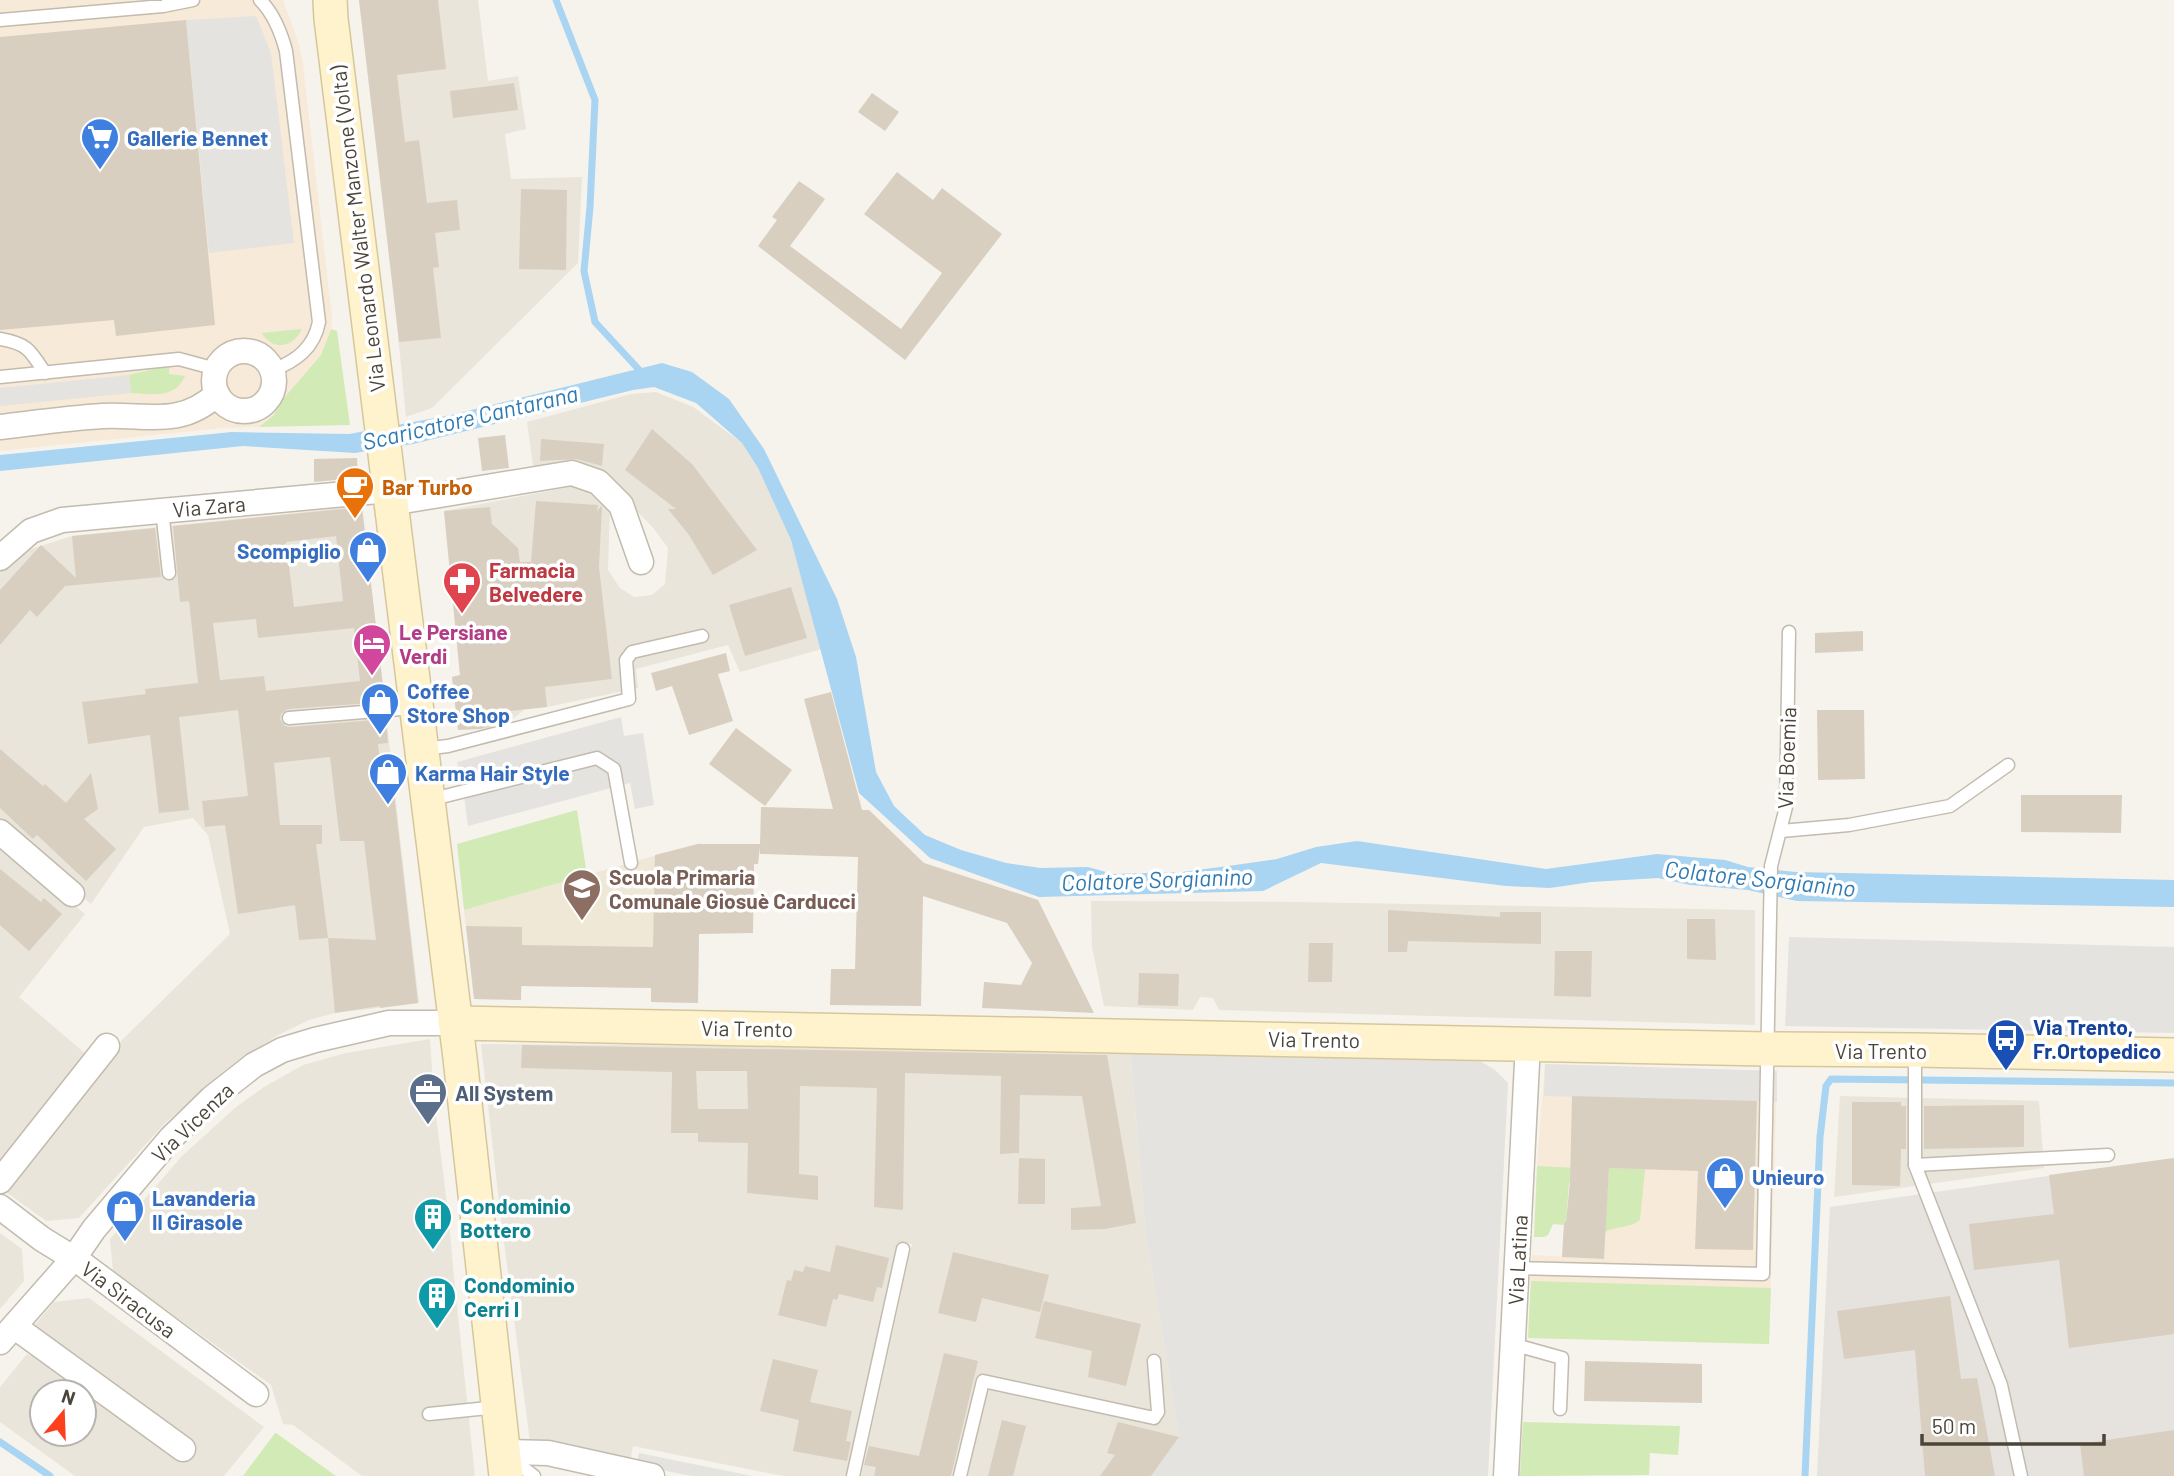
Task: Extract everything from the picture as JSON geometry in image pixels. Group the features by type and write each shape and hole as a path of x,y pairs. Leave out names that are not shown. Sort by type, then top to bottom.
{"street":[{"name":"Via Leonardo Walter Manzone (Volta)","path":"328,6 418,708 505,1464"},
{"path":"238,351 251,351 260,355 269,362 273,370 274,389 266,403 247,411 228,406 214,387 216,369 228,355 238,351"},
{"path":"0,427 104,416 158,418 183,414 206,404 217,394"},
{"name":"Via Zara","path":"0,558 32,531 62,520 162,510 390,496 572,474 598,482 621,505 641,562"},
{"path":"0,832 72,894"},
{"name":"Via Trento","path":"454,1023 1547,1048 1768,1049 1916,1061 2174,1055"},
{"name":"Via Vicenza","path":"7,1335 74,1258 94,1229 171,1138 212,1098 254,1065 282,1050 389,1024 454,1023"},
{"path":"0,1181 107,1046"},
{"name":"Via Latina","path":"1506,1476 1516,1268 1547,1048"},
{"name":"Via Siracusa","path":"0,1207 42,1239 74,1258 256,1394"},
{"path":"7,1335 183,1449"},
{"path":"505,1464 548,1453 653,1476"}],"lane":[{"path":"0,20 163,6 193,0"},
{"path":"260,0 269,9 286,51 319,322 311,344 303,354 289,364 273,370"},
{"path":"0,340 20,343 33,354 45,373"},
{"path":"0,377 179,359 216,369"},
{"path":"162,510 169,572"},
{"name":"Via Boemia","path":"1516,1268 1763,1274 1771,866 1786,807 1789,632"},
{"path":"422,749 448,746 629,699 626,660 632,652 702,636"},
{"path":"289,718 418,708"},
{"path":"428,800 597,758 614,769 631,863"},
{"path":"1781,831 1849,825 1950,806 2008,765"},
{"path":"1916,1061 1915,1165 2001,1385 2021,1476"},
{"path":"1915,1165 2108,1155"},
{"path":"853,1476 902,1249"},
{"path":"1512,1344 1562,1358 1560,1409"},
{"path":"960,1476 983,1381 1154,1418 1158,1412 1154,1361"},
{"path":"429,1414 498,1407"},
{"path":"505,1464 534,1476"}],"shaded area":[{"path":"0,0 283,0 299,44 303,65 332,317 331,329 321,355 284,398 273,416 259,427 222,428 0,451"},
{"path":"359,0 478,0 488,81 518,76 526,129 505,134 511,179 582,177 578,263 432,408 406,417 392,273"},
{"path":"256,16 271,53 294,243 209,253 186,20"},
{"path":"129,375 131,393 0,406 0,388"},
{"path":"656,392 693,407 742,443 758,468 791,540 822,649 740,672 728,645 636,669 638,688 525,709 502,728 458,730 452,677 460,675 444,511 586,484 603,496 610,506 608,570 620,588 634,597 652,595 665,584 668,548 654,529 606,478 584,470 534,472 527,422 631,394"},
{"path":"362,506 419,1003 335,1013 309,1020 278,1035 228,1068 165,1123 79,1218 46,1221 2,1189 122,1040 230,934 208,835 193,818 144,827 91,904 0,826 0,568 12,555 72,536"},
{"path":"621,717 624,736 643,733 654,805 635,809 630,783 468,826 457,762"},
{"path":"0,843 85,914 19,997 87,1055 0,1170"},
{"name":"Scuola Primaria Comunale Giosuè Carducci","path":"700,843 698,1003 651,1002 651,988 522,986 521,1000 474,999 464,910"},
{"path":"1091,901 1755,910 1755,1025 1219,1010 1213,998 1200,997 1193,1010 1104,1006 1092,947"},
{"path":"1789,937 2174,947 2174,1033 1785,1026"},
{"path":"430,1039 434,1100 475,1476 362,1476 293,1425 283,1424 271,1385 113,1272 110,1239 182,1156 236,1107 264,1087 303,1065 346,1053"},
{"path":"481,1044 747,1046 1107,1054 1130,1051 1146,1235 1179,1437 1151,1476 861,1476 912,1244 900,1242 847,1476 783,1476 633,1446 630,1462 530,1442"},
{"path":"1130,1051 1475,1058 1495,1070 1508,1083 1488,1476 1151,1476 1179,1437 1146,1235"},
{"path":"1545,1064 1777,1071 1769,1344 1528,1338 1532,1255 1604,1259 1609,1169 1537,1166"},
{"path":"1545,1064 1777,1071 1777,1102 1544,1096"},
{"path":"1840,1096 2039,1101 2044,1168 1834,1197"},
{"path":"2174,1158 2174,1476 1817,1476 1830,1207"},
{"path":"0,1233 22,1249 24,1281 0,1309"},
{"path":"89,1298 264,1427 224,1476 75,1476 36,1448 98,1448 98,1378 28,1378 28,1442 0,1422 0,1387 27,1354 31,1356 33,1327 54,1302"},
{"path":"639,1453 752,1476 692,1476 636,1465"}],"green space":[{"path":"302,329 294,340 283,345 272,343 262,333"},
{"path":"331,329 337,331 350,425 259,427 273,416 284,398 321,355"},
{"path":"169,368 169,374 185,376 181,383 169,392 131,393 129,375"},
{"path":"577,810 587,875 464,910 457,844"},
{"path":"1537,1166 1582,1168 1581,1183 1569,1183 1566,1222 1563,1225 1553,1224 1548,1235 1544,1237 1534,1237"},
{"path":"1609,1168 1645,1169 1640,1220 1605,1232"},
{"path":"1531,1281 1771,1288 1769,1344 1528,1338"},
{"path":"1523,1422 1680,1426 1678,1455 1650,1453 1649,1475 1520,1476"},
{"path":"276,1433 336,1476 243,1476"}],"water":[{"path":"662,363 692,372 729,399 764,449 837,599 856,657 876,772 894,806 925,835 961,850 1006,863 1041,868 1088,867 1113,874 1182,872 1228,866 1277,859 1316,847 1357,841 1546,869 1657,854 1725,860 1748,867 1796,872 2174,880 2174,907 1797,901 1748,890 1690,885 1658,878 1591,882 1550,888 1506,886 1321,863 1263,891 1039,897 930,858 859,793 791,540 758,468 742,443 696,403 654,387 413,444 355,453 243,446 0,471 0,455 232,432 349,434 451,415"}],"building":[{"path":"359,0 438,0 446,69 397,75 405,142 419,140 427,203 457,200 460,230 435,233 439,267 433,268 441,338 399,342"},
{"name":"Gallerie Bennet","path":"186,20 215,325 116,336 114,320 0,330 0,37"},
{"path":"514,83 518,110 453,118 450,91"},
{"path":"872,93 899,112 885,131 858,112"},
{"path":"897,172 933,200 942,188 1002,234 905,360 758,246 777,220 772,217 799,181 825,199 790,246 901,329 942,273 864,214"},
{"path":"521,189 567,190 566,270 519,269"},
{"path":"652,429 692,464 757,550 713,575 689,535 668,509 676,509 625,470"},
{"path":"505,435 509,468 482,471 478,438"},
{"path":"541,439 604,444 602,466 576,459 540,461"},
{"path":"357,458 358,478 314,482 314,459"},
{"path":"536,501 598,505 597,512 602,507 599,567 612,679 545,687 547,707 500,712 502,723 480,729 458,730 452,677 460,675 444,511 490,507 492,524 518,548 520,562 531,562"},
{"path":"362,507 385,702 288,709 281,714 280,719 285,726 290,727 386,719 388,743 378,744 384,794 394,793 418,1003 335,1013 328,938 299,940 295,905 238,914 225,825 205,827 202,801 248,796 238,710 179,717 189,810 159,813 150,735 88,744 82,702 146,694 145,689 198,683 189,601 180,602 173,526","holes":["336,536 343,601 294,607 286,542","256,619 258,638 354,628 360,681 266,691 264,676 220,680 213,623","330,757 340,841 364,841 376,940 328,938 316,844 322,844 322,825 280,825 274,763"]},
{"path":"155,528 161,577 65,586 37,617 30,610 0,645 0,590 41,545 76,578 72,536"},
{"path":"791,587 807,638 745,656 729,605"},
{"path":"1863,631 1863,651 1815,653 1815,633"},
{"path":"726,653 730,671 718,674 733,721 689,735 672,686 656,691 651,673"},
{"path":"831,692 862,810 869,810 924,863 1038,900 1094,1013 982,1008 984,982 1021,985 1032,963 1007,923 923,896 921,1006 830,1005 831,969 855,969 858,857 760,854 760,847 758,864 754,864 753,933 699,934 698,1003 651,1002 651,988 521,986 521,1000 474,999 466,926 522,927 522,945 653,947 655,855 698,844 760,844 761,807 833,809 804,699"},
{"path":"1817,710 1864,710 1865,779 1818,780"},
{"path":"736,728 792,770 765,806 709,764"},
{"path":"0,749 66,803 91,773 98,809 84,819 116,849 86,881 37,835 33,839 0,808"},
{"path":"2021,795 2122,795 2121,833 2021,832"},
{"path":"0,869 41,902 44,898 62,914 29,951 0,925"},
{"path":"1388,910 1500,917 1500,912 1541,912 1541,944 1408,941 1407,952 1388,952"},
{"path":"1687,919 1715,919 1716,960 1687,959"},
{"path":"1309,943 1333,943 1332,982 1308,982"},
{"path":"1555,951 1592,951 1591,997 1554,996"},
{"path":"1139,973 1179,974 1178,1006 1138,1005"},
{"path":"522,1045 1107,1055 1136,1223 1105,1229 1071,1230 1071,1208 1101,1206 1082,1096 1020,1095 1019,1153 1000,1154 1001,1076 905,1073 903,1210 874,1207 877,1088 800,1086 799,1174 818,1176 818,1200 747,1193 748,1143 698,1142 698,1133 671,1133 672,1072 521,1068","holes":["696,1071 747,1071 748,1109 698,1109"]},
{"name":"Unieuro","path":"1572,1096 1757,1101 1753,1250 1695,1249 1698,1171 1609,1168 1604,1259 1562,1257 1570,1182"},
{"path":"1852,1102 1901,1102 1901,1106 1906,1106 1906,1149 1901,1149 1900,1186 1852,1185"},
{"path":"2024,1105 2024,1147 1924,1149 1924,1106"},
{"path":"1019,1158 1045,1159 1045,1204 1018,1204"},
{"path":"2174,1158 2174,1334 2069,1348 2059,1260 1974,1270 1969,1224 2054,1214 2049,1175"},
{"path":"836,1245 889,1258 882,1288 877,1287 873,1302 839,1294 837,1300 833,1299 826,1327 778,1315 787,1280 791,1281 794,1270 803,1272 805,1266 830,1272"},
{"path":"953,1252 1049,1275 1040,1312 982,1298 976,1322 938,1313"},
{"path":"1950,1296 1961,1379 1977,1378 1995,1476 1925,1476 1915,1350 1844,1359 1837,1311"},
{"path":"1044,1301 1141,1324 1126,1386 1088,1377 1092,1351 1035,1338"},
{"path":"944,1353 978,1361 951,1476 874,1476 876,1467 864,1465 869,1446 919,1456"},
{"path":"773,1359 818,1370 810,1402 852,1411 846,1441 851,1442 847,1461 793,1451 799,1420 760,1411"},
{"path":"1585,1361 1702,1364 1702,1403 1584,1401"},
{"path":"1002,1420 1026,1426 1013,1476 988,1476"},
{"path":"1118,1422 1179,1437 1151,1476 1100,1476 1115,1455 1107,1453"},
{"path":"2174,1430 2174,1476 2084,1476 2080,1444"}],"waterway":[{"path":"556,0 595,100 584,271 595,322 643,374"},
{"path":"1805,1476 1820,1137 1826,1086 1831,1079 2174,1083"},
{"path":"0,1442 50,1476"}],"place":[{"name":"Gallerie Bennet","path":"100,171"},
{"name":"Bar Turbo","path":"355,520"},
{"name":"Scompiglio","path":"368,584"},
{"name":"Farmacia Belvedere","path":"462,615"},
{"name":"Le Persiane Verdi","path":"372,677"},
{"name":"Coffee Store Shop","path":"380,736"},
{"name":"Karma Hair Style","path":"388,806"},
{"name":"Scuola Primaria Comunale Giosuè Carducci","path":"582,922"},
{"name":"Via Trento, Fr.Ortopedico","path":"2006,1072"},
{"name":"All System","path":"428,1126"},
{"name":"Unieuro","path":"1725,1210"},
{"name":"Lavanderia Il Girasole","path":"125,1243"},
{"name":"Condominio Bottero","path":"433,1251"},
{"name":"Condominio Cerri I","path":"437,1330"}],"water label":[{"name":"Scaricatore Cantarana","path":"470,417"},
{"name":"Colatore Sorgianino","path":"1760,878"},
{"name":"Colatore Sorgianino","path":"1157,879"}]}
